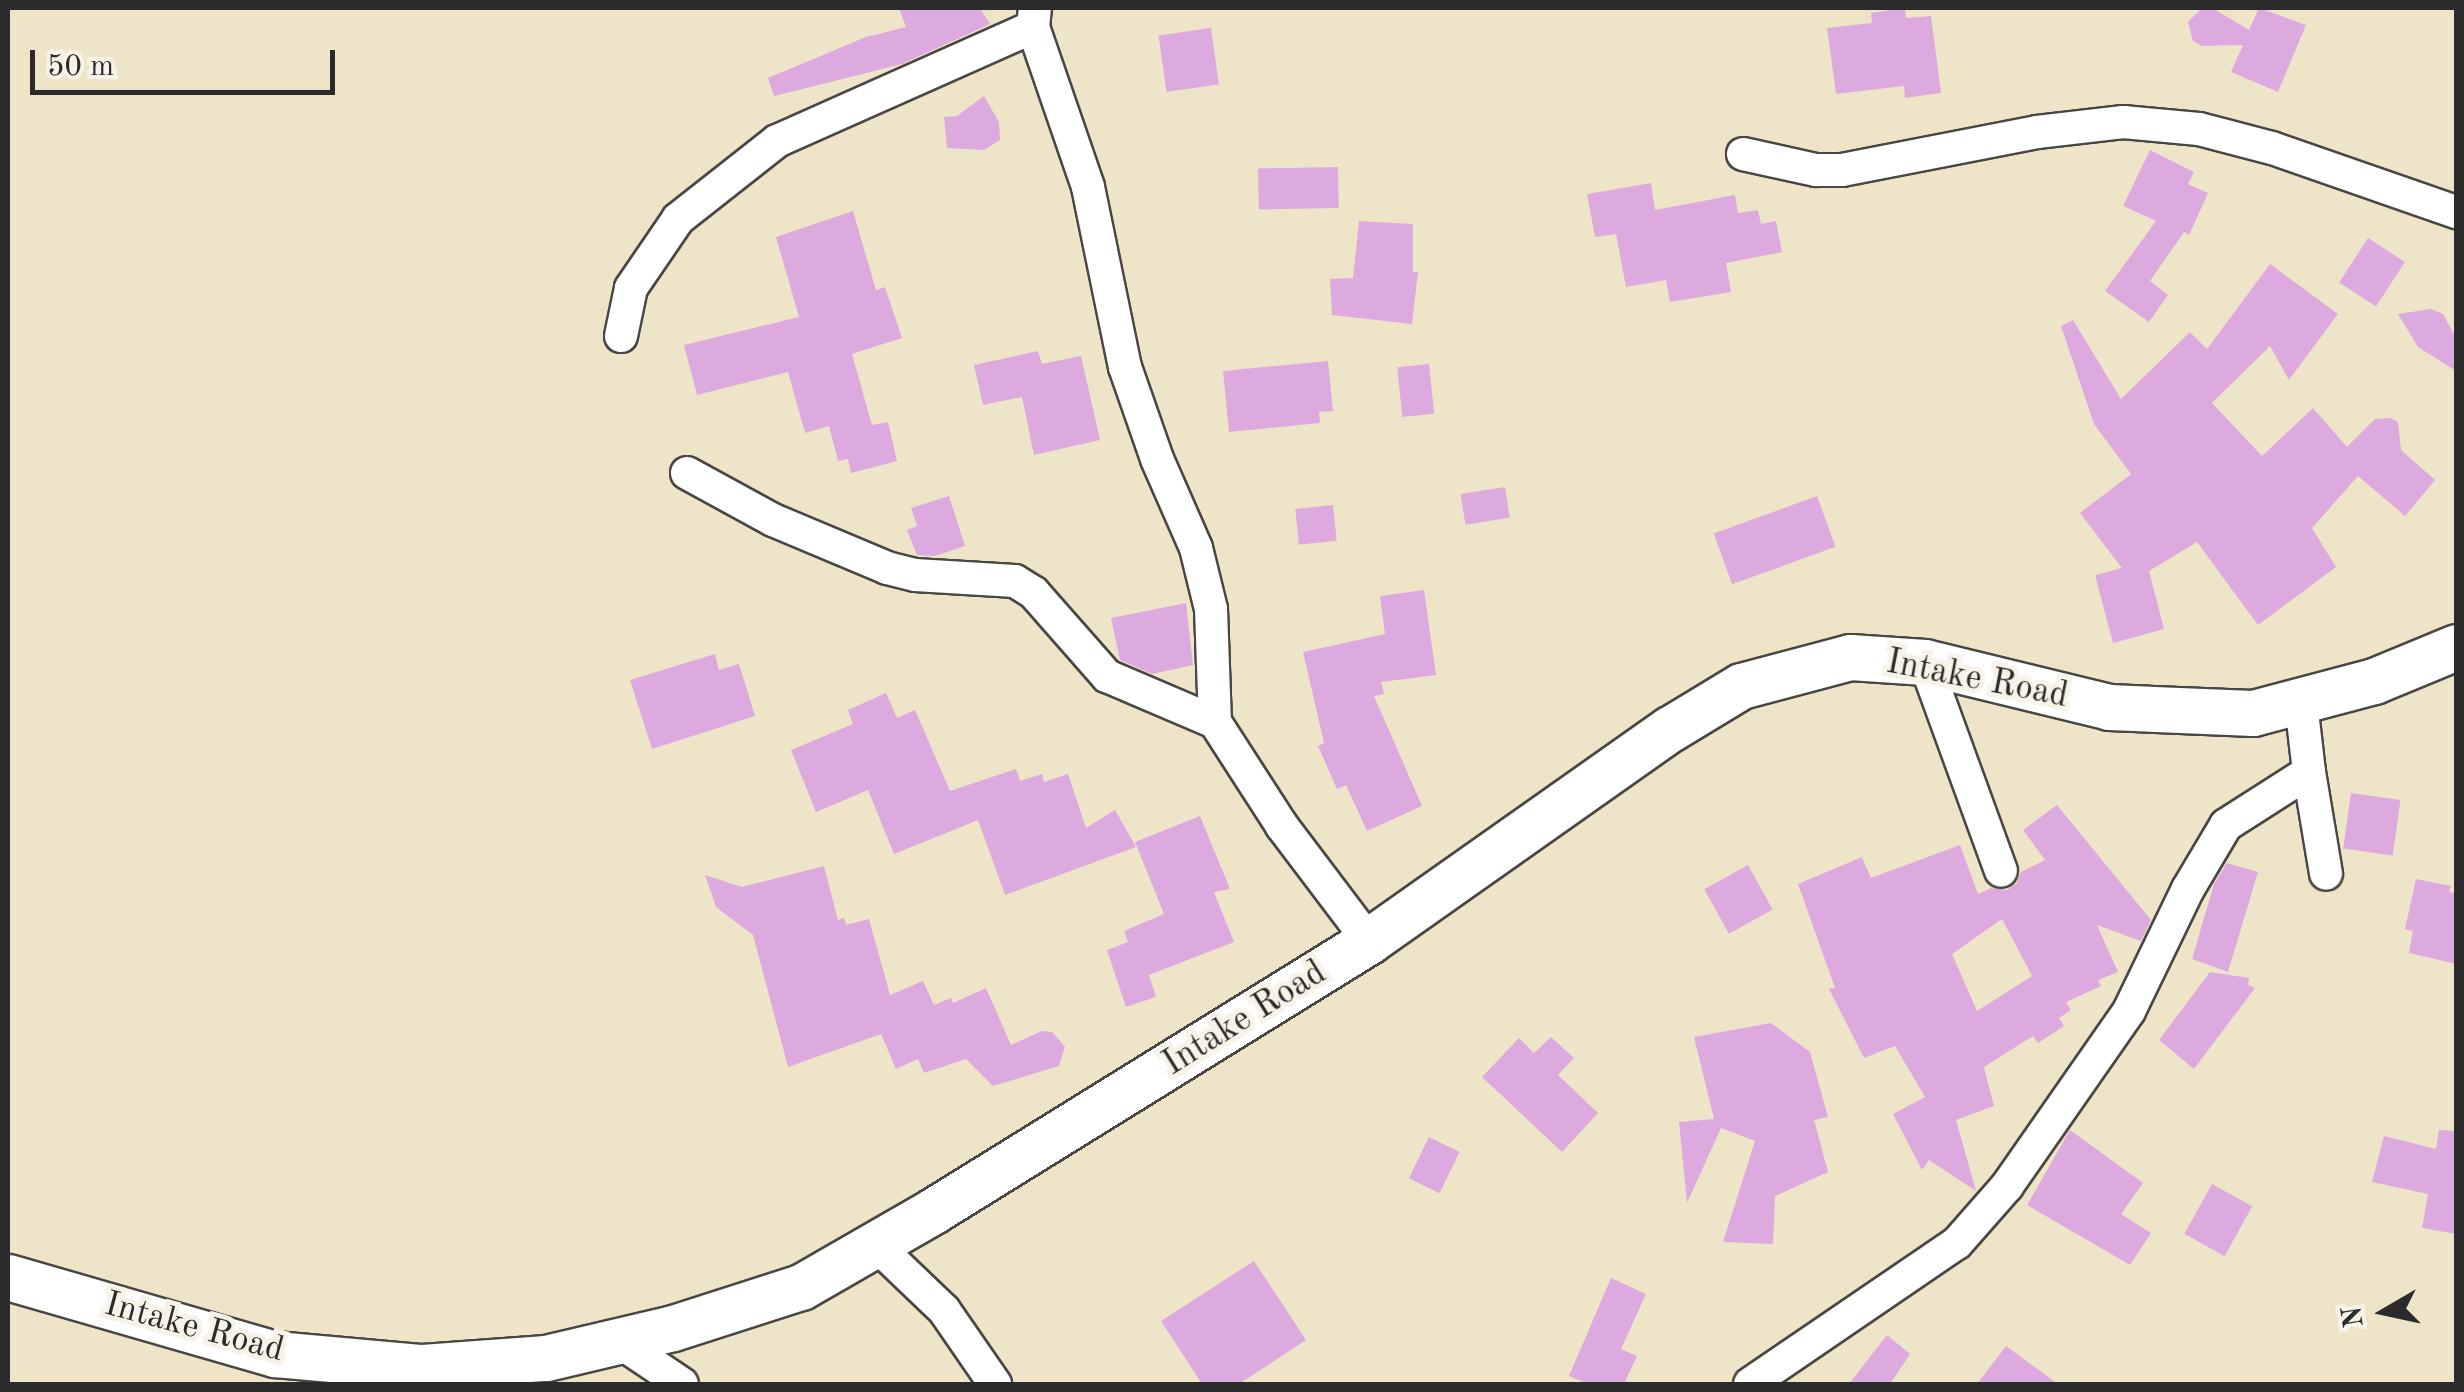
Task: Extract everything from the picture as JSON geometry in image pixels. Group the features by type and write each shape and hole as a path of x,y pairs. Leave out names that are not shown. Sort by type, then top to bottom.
{"street":[{"path":"621,336 630,288 678,219 778,140 1034,18 1088,186 1125,367 1157,459 1196,548 1211,608 1215,722 1282,826 1369,941"},
{"path":"1743,154 1816,170 1842,170 2036,132 2123,122 2199,129 2272,148 2456,212"},
{"path":"686,473 772,520 887,568 915,575 1015,581 1054,611 1107,676 1215,722"},
{"name":"Intake Road","path":"8,1277 275,1354 484,1374 618,1341 801,1287 876,1245 1369,941 1670,730 1741,686 1793,669 1850,658 1925,662 2109,707 2253,713 2374,681 2456,647"},
{"path":"1925,662 2000,871"},
{"path":"2301,703 2326,874"},
{"path":"1750,1384 1957,1243 2058,1118 2129,1011 2188,889 2226,825 2309,772"},
{"path":"876,1245 944,1310 996,1384"},
{"path":"618,1341 682,1384"}],"building":[{"path":"899,8 980,8 990,24 902,64 774,96 768,78 866,37 906,27"},
{"path":"1905,8 1906,18 1931,16 1941,93 1905,98 1904,86 1836,94 1827,28 1872,23 1871,13"},
{"path":"2202,8 2212,8 2249,30 2259,8 2306,25 2278,92 2231,72 2243,45 2202,46 2193,41 2188,22"},
{"path":"1211,28 1219,84 1166,92 1159,35"},
{"path":"984,96 999,122 1000,140 984,150 947,148 944,117 957,116"},
{"path":"2150,150 2194,172 2188,184 2208,193 2189,235 2184,232 2150,281 2168,295 2149,322 2105,291 2156,221 2123,206"},
{"path":"1338,167 1339,208 1259,209 1258,168"},
{"path":"1651,183 1655,210 1735,195 1738,213 1758,210 1761,224 1776,221 1782,252 1726,263 1731,292 1670,302 1666,280 1626,287 1616,234 1595,237 1587,194"},
{"path":"853,211 876,290 885,287 902,338 852,354 872,425 888,422 897,461 851,473 848,459 838,461 829,426 805,433 788,372 697,395 684,345 799,317 776,237"},
{"path":"1359,221 1413,224 1413,272 1418,272 1412,324 1332,315 1330,279 1353,278"},
{"path":"2368,238 2405,262 2376,306 2339,282"},
{"path":"2270,264 2338,314 2289,380 2270,346 2212,403 2262,456 2313,408 2347,447 2375,419 2390,418 2398,422 2401,450 2435,480 2405,516 2358,476 2312,528 2336,567 2258,625 2197,542 2149,571 2164,629 2113,643 2095,575 2122,568 2080,513 2131,474 2094,424 2061,326 2073,320 2121,399 2190,332 2207,349"},
{"path":"2431,309 2443,314 2456,338 2456,371 2418,347 2398,314"},
{"path":"1038,351 1042,364 1081,356 1100,440 1034,455 1022,397 983,405 974,365"},
{"path":"1328,361 1333,411 1319,412 1320,423 1229,432 1223,371"},
{"path":"1429,364 1434,414 1402,417 1397,367"},
{"path":"1505,487 1510,518 1465,525 1461,494"},
{"path":"949,496 965,546 935,556 917,555 907,530 917,526 911,508"},
{"path":"1817,496 1835,547 1732,584 1714,534"},
{"path":"1333,505 1337,541 1299,545 1295,509"},
{"path":"1424,590 1436,675 1381,682 1384,694 1374,696 1422,806 1367,831 1346,785 1337,789 1318,746 1324,743 1303,652 1385,634 1380,596"},
{"path":"1186,603 1193,665 1152,674 1120,660 1111,618"},
{"path":"715,654 719,670 739,664 755,716 652,749 630,680"},
{"path":"886,693 897,718 915,710 950,791 1016,769 1020,781 1042,774 1044,782 1068,774 1086,828 1115,810 1136,847 1005,895 978,820 894,854 868,790 816,812 791,750 853,724 848,710"},
{"path":"2351,793 2401,800 2393,855 2343,848"},
{"path":"2057,805 2151,920 2141,941 2097,925 2118,972 2098,980 2101,986 2066,1002 2071,1010 2059,1018 2064,1026 2038,1043 2033,1036 1984,1067 1994,1106 1956,1120 1976,1191 1929,1160 1922,1170 1893,1114 1925,1097 1895,1046 1864,1058 1829,989 1835,988 1798,884 1862,857 1871,878 1960,845 1978,894 1991,888 2007,890 2017,883 2021,872 2045,860 2023,830","holes":["2002,919 2032,976 1977,1011 1952,954"]},
{"path":"1200,816 1230,889 1214,892 1234,942 1149,975 1156,997 1126,1007 1107,950 1128,942 1124,931 1164,914 1135,842"},
{"path":"2227,863 2258,872 2228,972 2192,959 2214,884"},
{"path":"1748,865 1773,910 1729,934 1704,889"},
{"path":"824,866 838,920 844,918 846,925 869,919 890,995 923,981 934,1005 951,998 953,1003 986,988 1011,1045 1042,1031 1052,1032 1065,1047 1059,1066 993,1086 966,1059 924,1073 918,1059 896,1069 881,1034 788,1067 753,935 716,907 705,875 742,887"},
{"path":"2416,879 2451,886 2449,892 2456,893 2456,964 2409,953 2413,931 2405,929"},
{"path":"2210,972 2249,978 2248,985 2255,988 2194,1069 2159,1040"},
{"path":"1771,1023 1810,1052 1828,1117 1814,1120 1828,1172 1775,1196 1773,1244 1723,1242 1755,1141 1721,1128 1687,1203 1679,1122 1714,1119 1694,1037"},
{"path":"1551,1037 1574,1058 1558,1075 1598,1113 1562,1152 1482,1077 1519,1038 1534,1053"},
{"path":"2070,1130 2143,1183 2121,1214 2151,1233 2130,1265 2027,1205"},
{"path":"2439,1130 2456,1131 2456,1234 2422,1228 2428,1194 2372,1182 2384,1136 2436,1149"},
{"path":"1429,1137 1460,1152 1439,1193 1409,1178"},
{"path":"2212,1184 2252,1206 2225,1256 2184,1234"},
{"path":"1254,1261 1306,1340 1239,1384 1202,1384 1161,1321"},
{"path":"1611,1278 1646,1294 1621,1349 1637,1356 1624,1384 1588,1384 1569,1376"},
{"path":"1887,1335 1910,1354 1890,1384 1849,1384"},
{"path":"2006,1346 2058,1384 1977,1384"}]}
